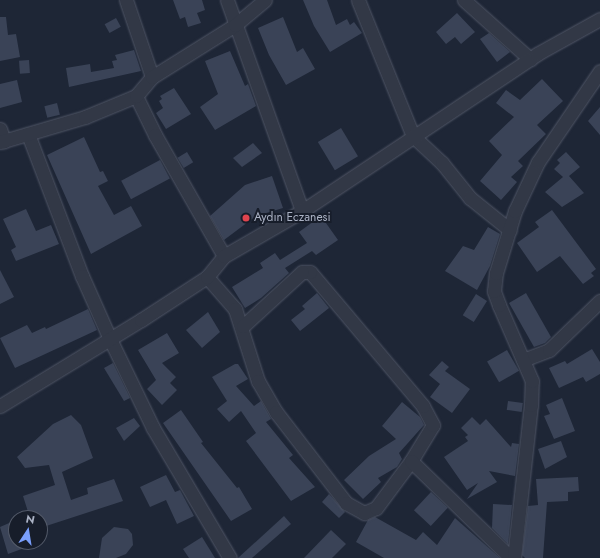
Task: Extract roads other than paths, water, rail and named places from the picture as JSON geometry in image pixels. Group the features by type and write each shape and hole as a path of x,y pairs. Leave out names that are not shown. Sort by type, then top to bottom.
{"street":[{"path":"126,0 152,77"},
{"path":"227,0 302,211"},
{"path":"1,138 28,134 85,117 136,96 152,77 235,25 265,0"},
{"path":"358,0 413,136 442,163 470,198 510,230"},
{"path":"464,0 530,59"},
{"path":"0,406 110,339 208,276 224,256 302,211 530,59 600,19"},
{"path":"514,558 532,405 532,381 494,291 496,273 515,211 538,162 600,71"},
{"path":"136,96 155,135 224,256"},
{"path":"28,134 82,276 110,339 153,428 230,558"},
{"path":"208,276 235,309 243,326 249,356 258,381 276,412 346,502 364,512 376,508 411,461 433,425 423,406 310,272 302,272 243,326"},
{"path":"523,360 549,350 600,301"},
{"path":"411,461 511,558"}],"place":[{"name":"Aydın Eczanesi","path":"246,218"}]}
